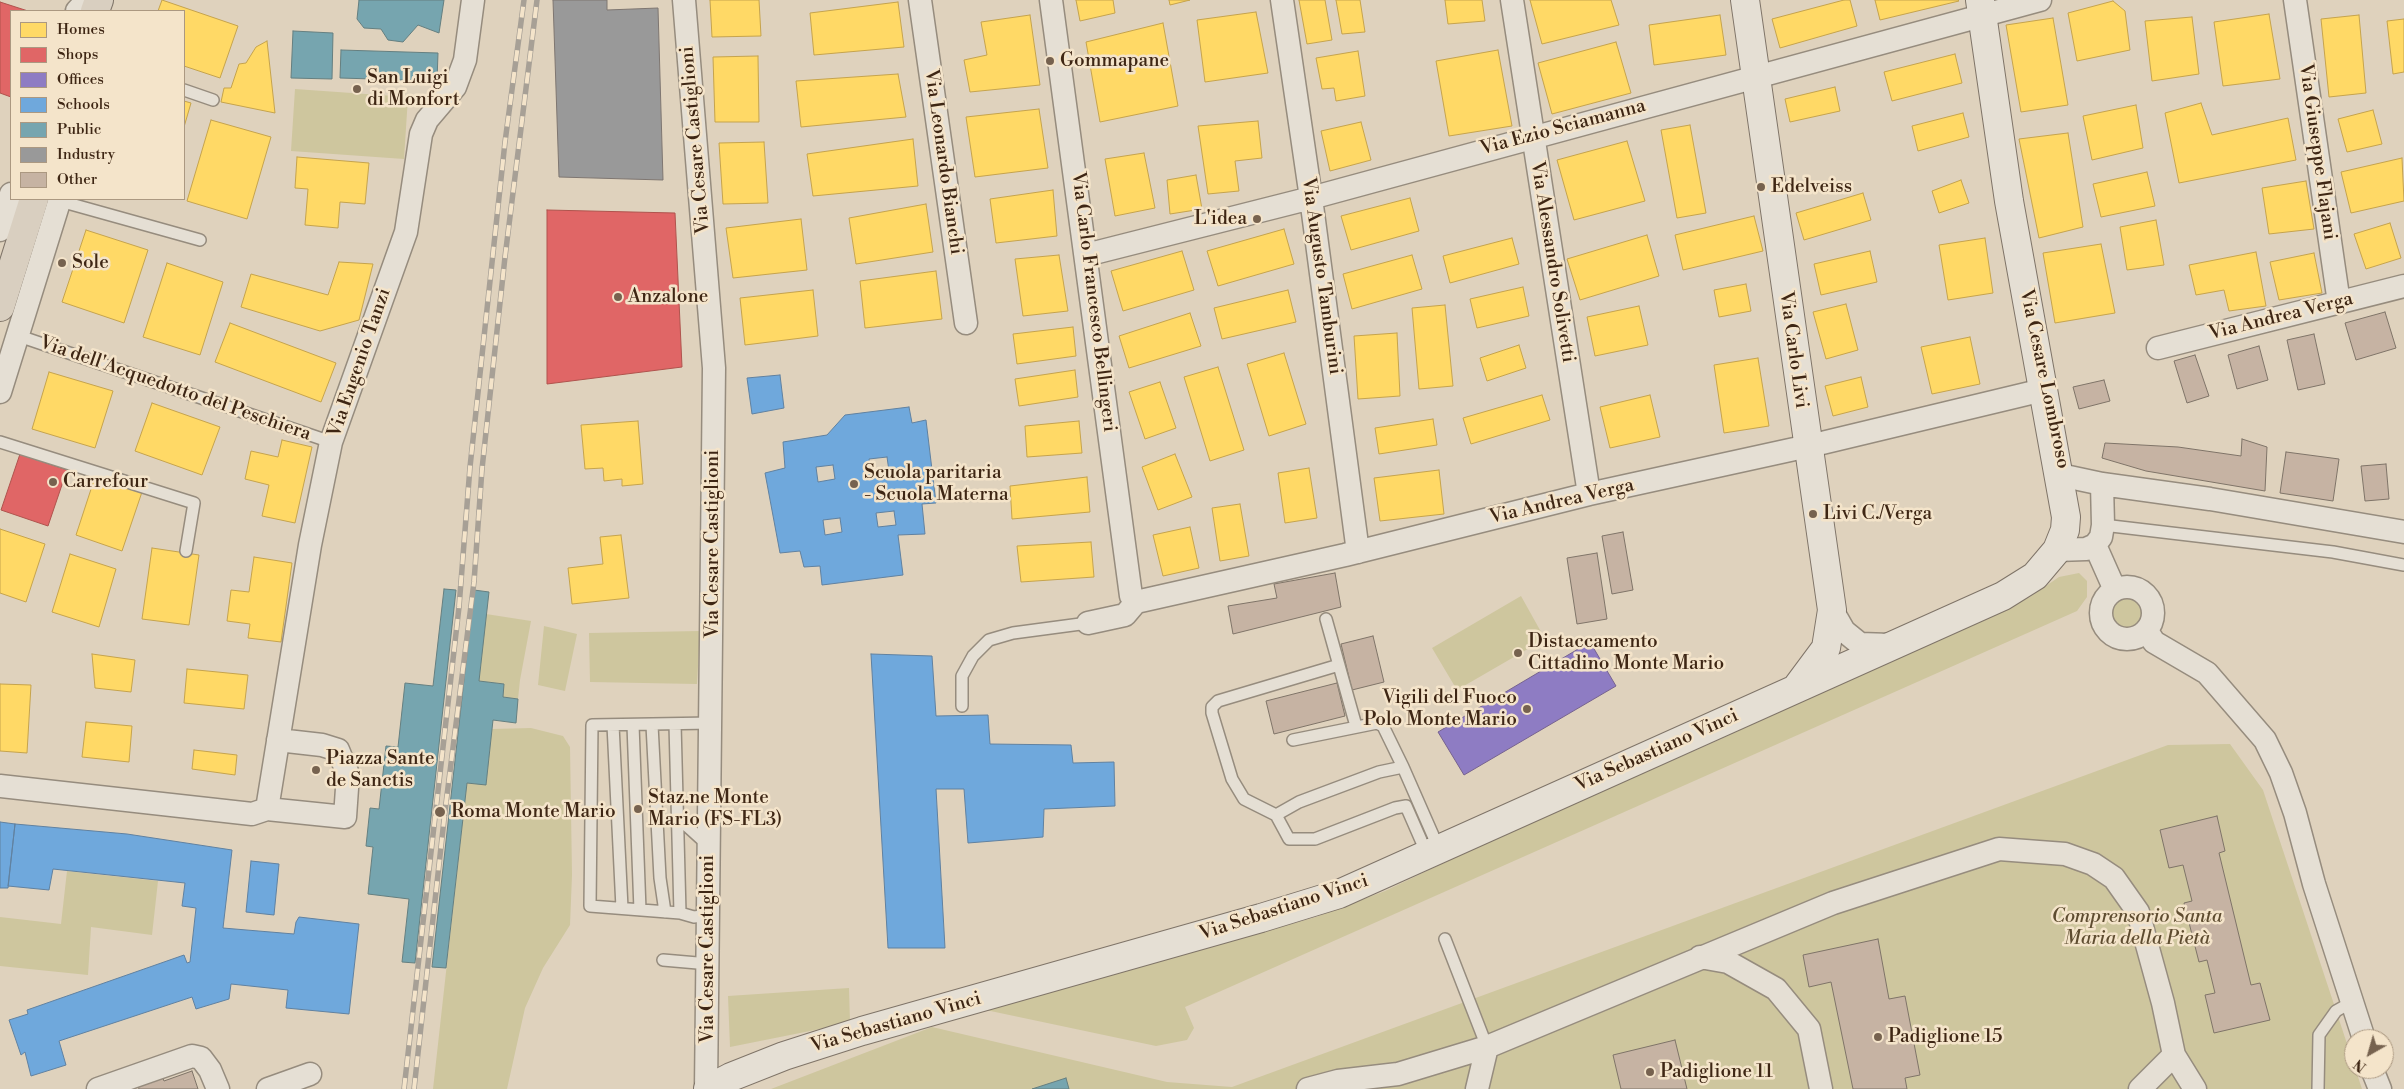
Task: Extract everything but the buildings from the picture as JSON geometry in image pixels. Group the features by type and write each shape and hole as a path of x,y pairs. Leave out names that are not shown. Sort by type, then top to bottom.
{"main road":[{"path":"0,307 52,200"}],"street":[{"path":"78,10 87,0"},
{"name":"Via Eugenio Tanzi","path":"278,740 310,545 332,442 406,232 416,165 426,120 455,87 465,60 473,0"},
{"name":"Via Cesare Castiglioni","path":"684,0 713,346 712,723 707,1089"},
{"name":"Via Leonardo Bianchi","path":"920,0 966,324"},
{"name":"Via Carlo Francesco Bellingeri","path":"1051,0 1131,596 1136,602"},
{"name":"Via Augusto Tamburini","path":"1282,0 1311,198 1358,552"},
{"name":"Via Alessandro Solivetti","path":"1512,0 1589,494"},
{"name":"Via Carlo Livi","path":"1745,0 1807,446 1832,610 1826,648 1795,689"},
{"name":"Via Ezio Sciamanna","path":"1086,255 1311,198 1532,136 1755,77 1981,8 2040,0"},
{"name":"Via Giuseppe Flajani","path":"2295,0 2339,303"},
{"name":"Via Cesare Lombroso","path":"1981,8 2009,201 2060,475 2102,484 2210,499 2404,532"},
{"path":"0,230 10,197"},
{"name":"Via dell'Acquedotto del Peschiera","path":"0,392 19,336 52,200"},
{"name":"Via Andrea Verga","path":"2158,348 2404,286"},
{"name":"Via Andrea Verga","path":"1088,623 1125,615 1136,602 1358,552 1589,494 1807,446 2043,390"},
{"name":"Via Sebastiano Vinci","path":"707,1089 784,1056 862,1031 1261,918 1339,894 1894,646 2013,591 2043,570 2063,539 2066,523 2060,475"},
{"path":"2102,484 2099,535 2115,590"},
{"path":"2057,550 2086,549 2099,535"},
{"path":"2130,587 2139,590 2148,596 2153,605 2153,622 2147,632 2138,638 2129,640 2118,638 2106,630 2102,623 2102,606 2107,596 2115,590 2130,587"},
{"name":"Via Sebastiano Vinci","path":"1832,610 1844,631 1860,644 1894,646"},
{"path":"2147,632 2154,642 2207,673 2265,740 2281,773 2295,813 2314,884 2361,1029"},
{"path":"0,786 252,814 267,809 345,816 348,774 338,750 322,745 278,740 267,809"},
{"path":"1308,1089 1338,1080 1398,1074 1487,1047 1834,903 1999,849 2065,854 2093,864 2114,878 2138,912 2163,1003 2174,1055 2195,1089"},
{"path":"1700,957 1728,962 1776,989 1809,1028 1821,1089"},
{"path":"1477,1089 1487,1047"},
{"path":"2140,1089 2174,1055"},
{"path":"98,1089 192,1056 201,1058 210,1070 218,1089"},
{"path":"268,1089 310,1074"},
{"path":"1338,1080 1362,1089"}],"lane":[{"path":"185,90 213,100"},
{"path":"56,200 200,240"},
{"name":"Via dell'Acquedotto del Peschiera","path":"19,336 332,442"},
{"path":"0,442 194,502 186,551"},
{"path":"2099,535 2334,552 2404,565"},
{"path":"1326,619 1356,726"},
{"path":"962,706 962,676 973,656 989,640 1013,633 1088,623"},
{"path":"1338,665 1218,701 1212,706 1212,713 1232,779 1244,799 1276,815 1289,839 1314,839 1395,808 1406,806 1433,852"},
{"path":"709,915 694,917 680,913 590,906 592,725 712,723"},
{"path":"1293,740 1356,726 1377,723 1383,726 1404,767 1433,852"},
{"path":"652,724 660,878 665,912"},
{"path":"675,724 680,913"},
{"path":"613,725 622,908"},
{"path":"633,725 640,910"},
{"path":"1276,815 1308,798 1380,772 1404,767"},
{"path":"677,817 709,846"},
{"path":"1445,939 1487,1047"},
{"path":"663,960 709,964"},
{"path":"2318,1089 2319,1035 2336,1011 2352,1002"}],"green space":[{"path":"295,89 408,97 404,159 291,151"},
{"path":"2079,573 2087,581 2087,597 2077,611 1185,1007 1194,1028 1187,1040 1156,1046 981,1009 1316,917 1385,891 1502,835 1712,743 2030,597 2059,577"},
{"path":"2128,595 2135,596 2141,600 2145,606 2145,620 2141,626 2135,630 2128,631 2121,630 2115,626 2111,620 2110,613 2111,606 2115,600 2121,596"},
{"path":"1521,596 1545,639 1457,690 1432,648"},
{"path":"486,614 531,621 518,699 503,697 504,684 479,681"},
{"path":"544,626 577,634 565,691 538,685"},
{"path":"700,631 697,684 590,682 589,633"},
{"path":"531,728 563,736 570,747 572,875 570,925 543,968 525,1008 507,1089 433,1089 467,783 486,784 492,729"},
{"name":"Comprensorio Santa Maria della Pietà","path":"2230,744 2263,790 2344,1035 2344,1079 2359,1079 2362,1089 771,1089 932,1027 1167,1082 1232,1087 2168,745"},
{"path":"67,871 158,881 152,935 91,927 88,975 0,966 0,917 61,924"},
{"path":"849,988 850,1023 730,1047 728,996"}],"railway":[{"path":"404,1089 459,607 470,467 505,142 524,0"},
{"path":"414,1089 445,811 474,582 482,469 505,257 537,0"}],"place":[{"name":"Gommapane","path":"1050,61"},
{"name":"San Luigi di Monfort","path":"357,89"},
{"name":"Edelveiss","path":"1761,187"},
{"name":"L'idea","path":"1257,219"},
{"name":"Sole","path":"62,263"},
{"name":"Anzalone","path":"618,297"},
{"name":"Carrefour","path":"53,482"},
{"name":"Scuola paritaria - Scuola Materna","path":"854,484"},
{"name":"Livi C./Verga","path":"1813,514"},
{"name":"Distaccamento Cittadino Monte Mario","path":"1518,653"},
{"name":"Vigili del Fuoco Polo Monte Mario","path":"1527,709"},
{"name":"Piazza Sante de Sanctis","path":"316,770"},
{"name":"Staz.ne Monte Mario (FS-FL3)","path":"638,809"},
{"name":"Roma Monte Mario","path":"440,812"},
{"name":"Padiglione 15","path":"1878,1037"},
{"name":"Padiglione 11","path":"1650,1072"}]}
